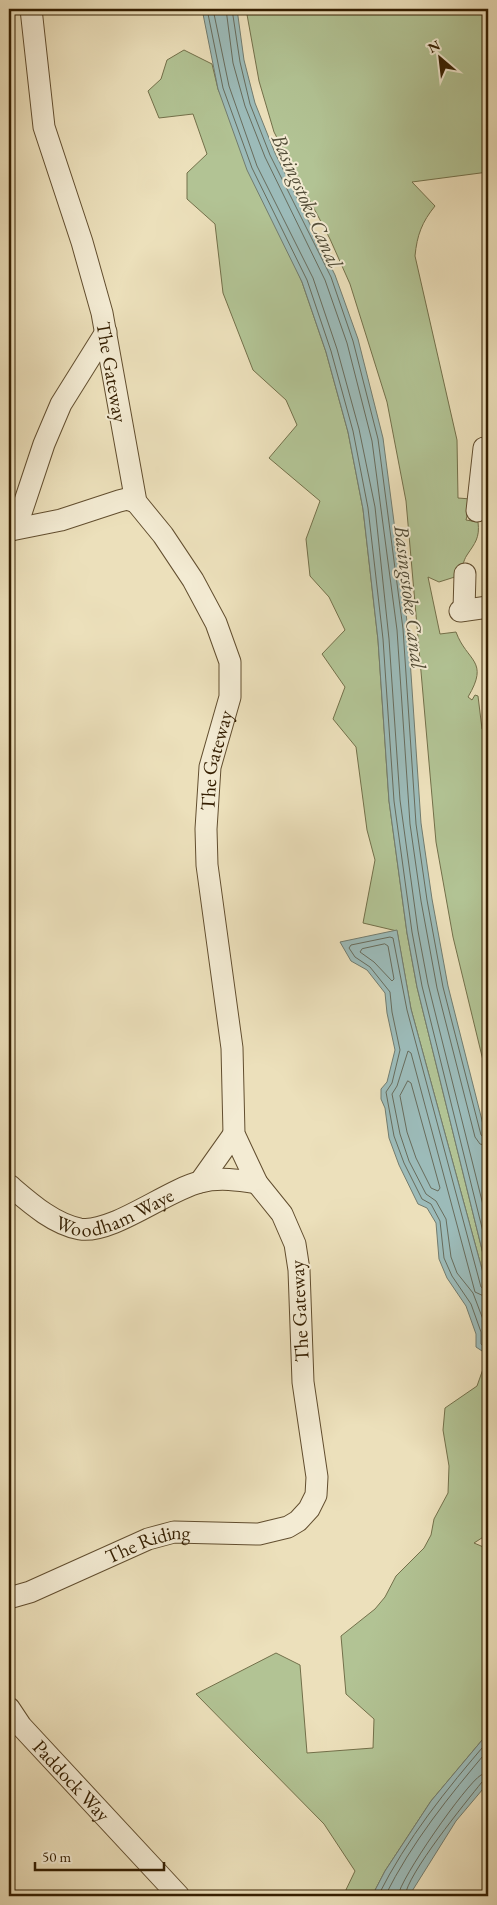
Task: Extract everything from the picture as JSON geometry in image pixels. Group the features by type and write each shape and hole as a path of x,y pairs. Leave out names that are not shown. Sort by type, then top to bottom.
{"street":[{"name":"The Gateway","path":"31,9 44,127 82,242 106,332 136,502 163,535 193,580 216,623 230,662 230,697 210,767 206,829 207,865 232,1048 234,1134 257,1183 276,1205 287,1224 295,1244 299,1270 303,1382 316,1460 317,1487 309,1509 294,1525"},
{"path":"10,531 21,513 44,444 61,404 106,332"},
{"path":"477,511 485,479 484,448"},
{"path":"10,531 41,526 120,500 127,499 136,502"},
{"path":"465,574 462,610 488,607"},
{"path":"200,1182 234,1134"},
{"path":"200,1182 230,1179 257,1183"},
{"name":"Woodham Waye","path":"9,1185 34,1206 60,1222 84,1229 97,1228 115,1221 200,1182"},
{"name":"The Riding","path":"9,1598 30,1592 167,1532 258,1534 294,1525"},
{"name":"Paddock Way","path":"9,1708 21,1726 179,1896"}],"green space":[{"path":"246,9 488,9 488,172 412,182 435,206 421,229 415,256 457,440 458,498 471,499 466,520 478,522 478,536 467,555 461,575 439,582 428,577 440,634 456,632 477,668 474,685 468,697 472,700 475,695 478,696 482,729 488,730 488,1081 453,937 436,842 406,501 387,402 350,284 330,239 274,132 259,81"},
{"path":"184,50 212,64 218,89 302,282 326,352 348,432 363,509 378,640 389,801 407,933 417,987 488,1274 488,1305 486,1284 411,1009 397,931 363,923 375,860 367,830 356,747 333,719 345,687 322,654 345,630 329,597 310,576 306,539 320,501 269,458 297,425 286,400 253,370 223,293 215,224 187,199 187,173 207,154 193,114 159,118 148,91 161,79 167,60"},
{"path":"488,1355 488,1534 474,1543 488,1549 488,1733 431,1801 385,1871 372,1896 343,1896 355,1871 324,1824 196,1694 276,1653 300,1665 307,1753 373,1748 374,1719 346,1694 341,1636 375,1609 385,1597 396,1576 424,1548 431,1535 434,1519 448,1493 449,1466 443,1430 445,1408 477,1386"}],"water":[{"name":"Basingstoke Canal","path":"202,9 237,9 244,60 255,103 275,153 335,275 358,339 383,438 408,629 421,823 432,899 448,986 488,1144 488,1274 417,987 407,933 389,801 378,640 363,509 348,432 326,352 302,282 247,170 218,89"},
{"path":"397,930 411,1009 486,1284 488,1355 476,1347 476,1334 466,1306 447,1278 439,1259 436,1223 427,1208 418,1204 399,1165 389,1138 385,1108 381,1099 381,1089 387,1082 395,1050 385,993 367,970 351,961 340,942"},
{"path":"488,1733 488,1783 456,1821 409,1896 372,1896 385,1871 431,1801"}]}
